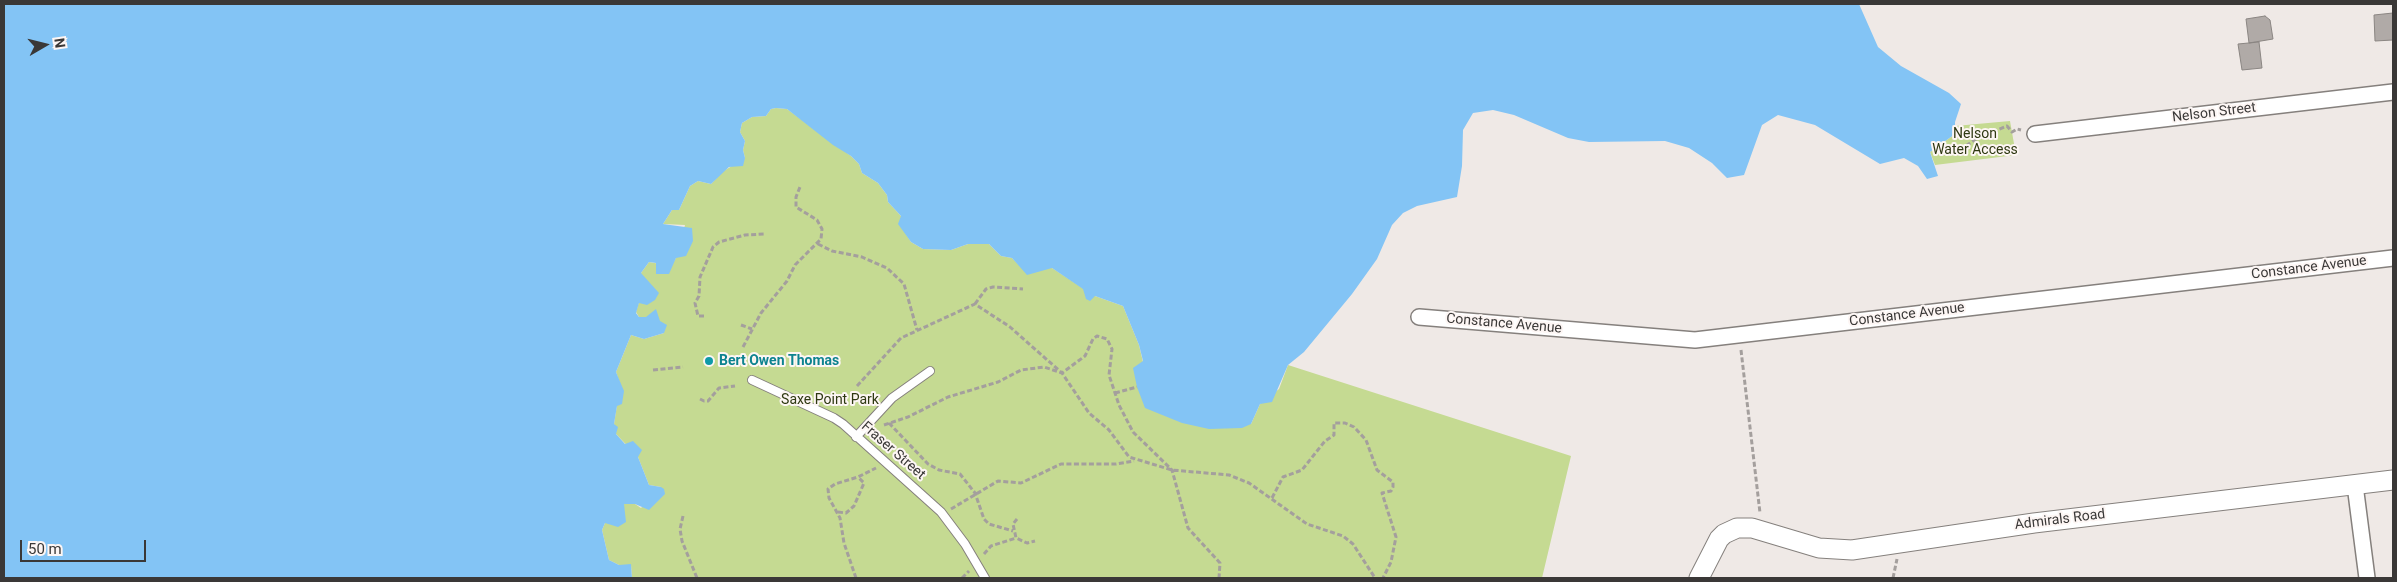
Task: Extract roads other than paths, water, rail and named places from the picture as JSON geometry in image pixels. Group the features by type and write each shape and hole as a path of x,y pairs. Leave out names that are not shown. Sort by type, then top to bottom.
{"street":[{"name":"Nelson Street","path":"2035,134 2393,92"},
{"name":"Constance Avenue","path":"1419,317 1695,340 2393,258"},
{"name":"Admirals Road","path":"1699,578 1714,546 1724,534 1730,530 1744,527 1762,530 1819,548 1852,550 2034,523 2393,480"},
{"path":"2355,485 2367,578"}],"lane":[{"path":"856,437 892,398 930,371"},
{"name":"Fraser Street","path":"752,380 834,418 886,462 944,515 985,578"}],"water":[{"path":"4,4 1859,4 1878,47 1901,66 1949,93 1961,104 1955,122 1955,134 1930,152 1938,176 1927,179 1918,166 1904,158 1880,164 1815,125 1778,115 1762,125 1744,175 1727,178 1712,163 1689,148 1665,141 1589,142 1568,138 1514,115 1493,110 1473,113 1463,130 1462,166 1457,197 1417,206 1403,213 1392,225 1377,259 1352,294 1304,352 1288,365 1272,402 1260,404 1251,424 1242,428 1209,429 1182,423 1145,408 1137,387 1133,368 1143,361 1139,345 1123,306 1095,296 1090,301 1086,299 1083,289 1052,268 1027,275 1012,258 1001,256 989,244 968,244 951,250 923,249 911,242 898,224 901,216 888,202 887,195 878,183 862,173 859,164 851,156 833,145 787,109 771,109 766,116 752,117 742,123 740,132 745,141 743,166 729,167 711,184 698,181 690,186 679,210 672,210 663,224 692,228 693,241 686,256 676,258 669,274 656,274 656,263 649,262 641,273 659,293 655,300 647,305 639,303 636,313 639,317 646,317 656,309 660,321 667,325 664,333 644,339 631,335 616,372 624,391 622,404 617,406 614,424 618,427 616,434 625,444 633,441 642,450 638,457 649,485 661,487 664,489 665,494 649,510 635,504 624,504 626,522 618,527 605,523 602,530 609,560 619,565 631,564 632,578 4,578"}],"place":[{"name":"Bert Owen Thomas","path":"709,361"}],"park label":[{"name":"Nelson Water Access","path":"1975,142"},
{"name":"Saxe Point Park","path":"830,400"}]}
